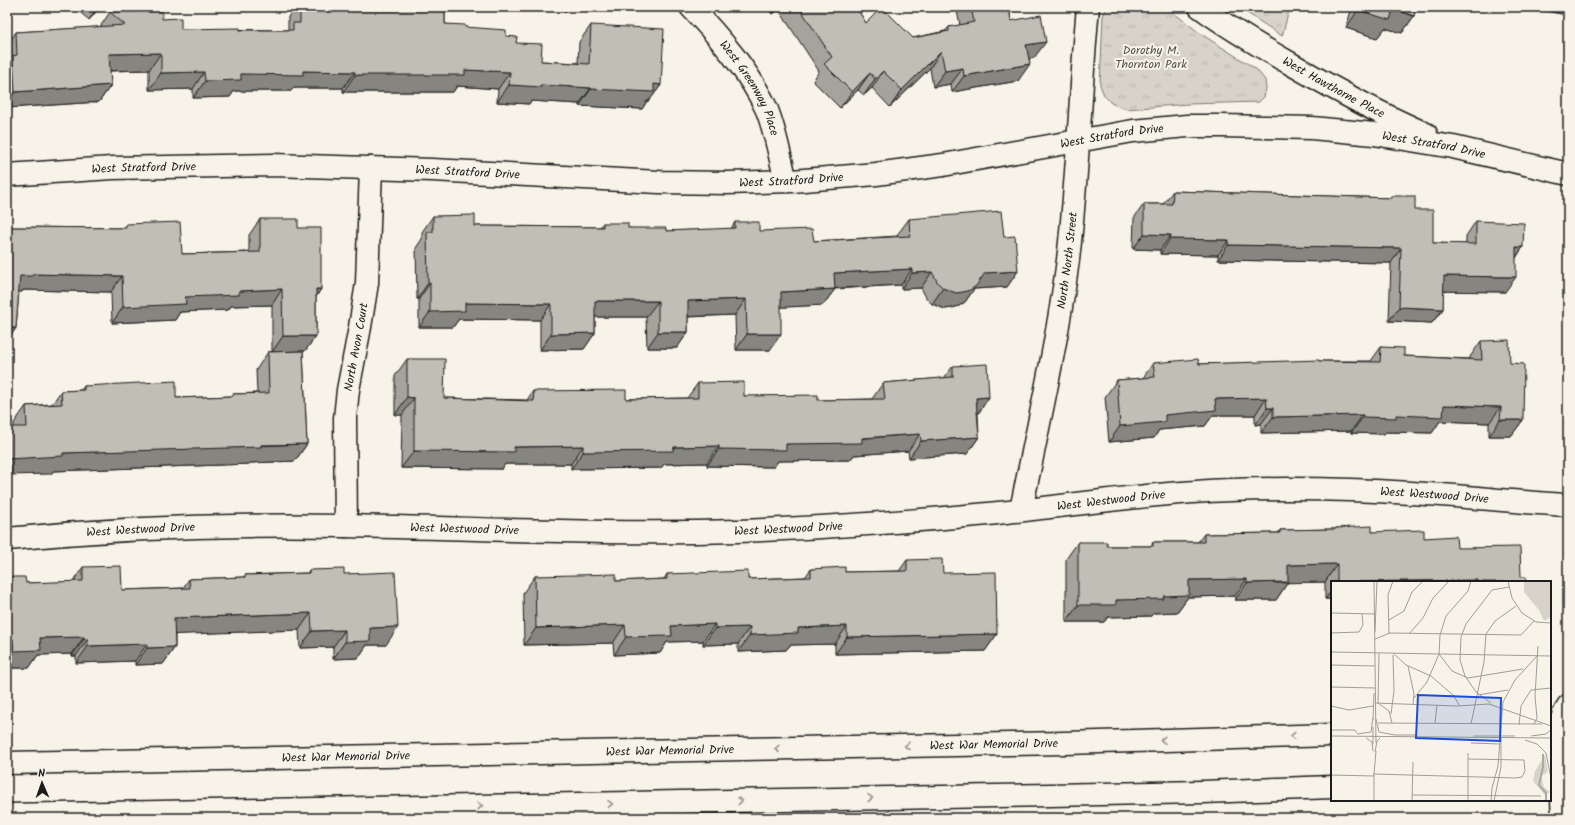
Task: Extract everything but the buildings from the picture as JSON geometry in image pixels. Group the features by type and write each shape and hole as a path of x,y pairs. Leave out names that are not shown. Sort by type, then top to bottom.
{"main road":[{"name":"West Greenway Place","path":"691,7 729,51 757,91 769,116 786,181"},
{"name":"North North Street","path":"1021,510 1049,376 1061,309 1071,232 1088,7"},
{"name":"West Hawthorne Place","path":"1200,7 1238,33 1346,96 1402,124 1476,152"},
{"name":"West Stratford Drive","path":"7,175 83,169 162,166 273,165 454,171 659,182 786,181 869,174 943,165 1133,131 1187,126 1276,126 1367,133 1434,143 1568,174"},
{"name":"North Avon Court","path":"346,526 345,418 348,390 367,283 371,168"},
{"name":"West Westwood Drive","path":"7,539 194,526 346,526 605,532 735,531 872,523 1021,510 1169,494 1313,488 1411,492 1568,505"},
{"path":"1563,818 1560,779 1559,726 1568,706"},
{"name":"West War Memorial Drive","path":"7,763 1057,743 1331,735"},
{"path":"7,815 1204,792 1331,787"}],"green space":[{"name":"Dorothy M. Thornton Park","path":"1107,7 1166,7 1201,34 1256,69 1265,80 1266,89 1264,97 1259,102 1188,104 1127,109 1111,103 1104,95 1100,85 1103,16"},
{"path":"1238,7 1290,7 1282,36"}]}
